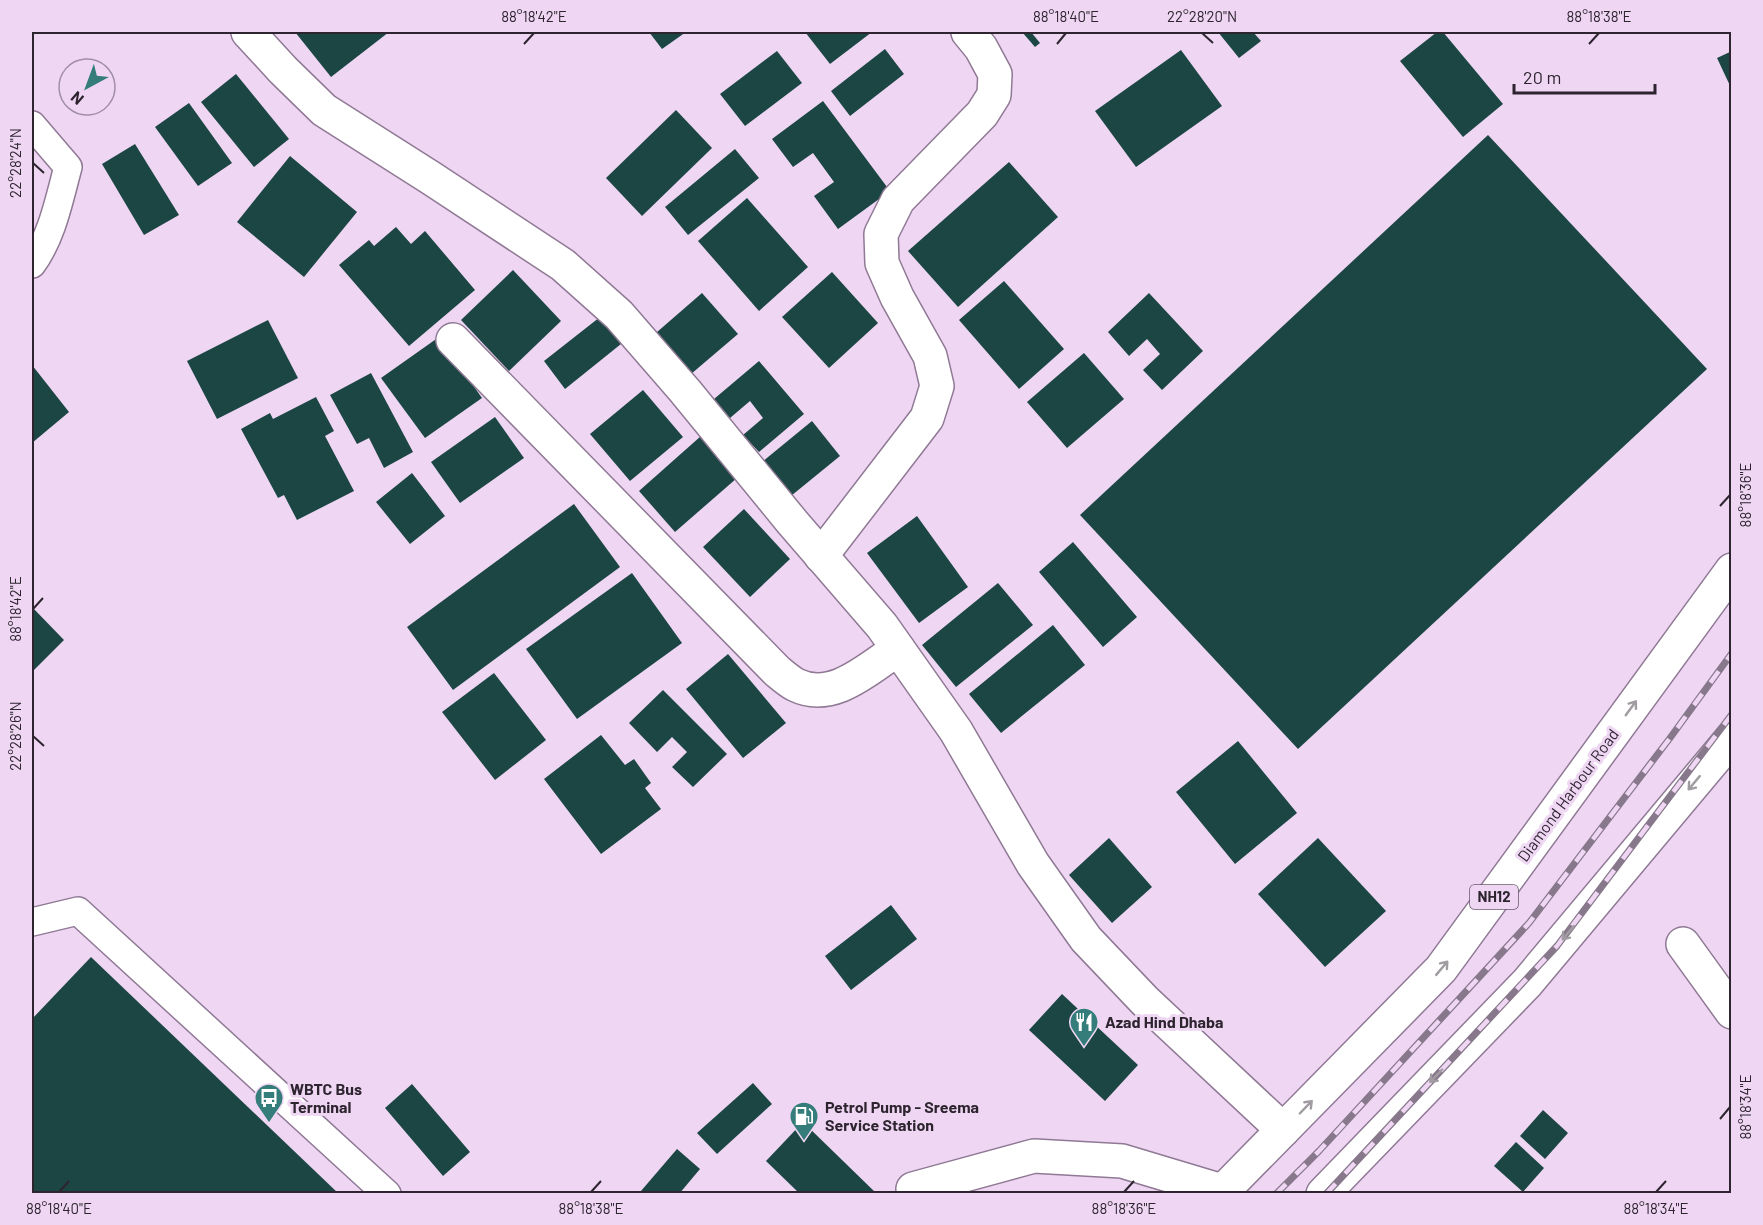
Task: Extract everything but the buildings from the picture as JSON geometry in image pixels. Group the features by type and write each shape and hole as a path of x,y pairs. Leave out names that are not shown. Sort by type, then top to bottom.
{"main road":[{"path":"248,32 324,110 563,265 619,315 882,626 956,731 1033,864 1086,939 1145,1001 1283,1130"},
{"path":"821,556 927,418 937,386 930,356 897,297 882,263 881,234 898,200 982,114 994,95 995,74 981,48 968,32"},
{"path":"453,340 777,671 797,686 822,691 844,685 898,650"},
{"name":"Diamond Harbour Road","path":"1221,1192 1441,969 1731,570"},
{"path":"1323,1194 1527,982 1731,738"},
{"path":"1683,944 1731,1011"},
{"path":"912,1189 1034,1156 1122,1161 1221,1192"}],"lane":[{"path":"32,125 68,167 53,220 38,256 32,264"},
{"path":"32,922 78,911 387,1194"}],"railway":[{"path":"1276,1194 1319,1151 1529,923 1732,653"},
{"path":"1326,1194 1557,946 1732,714"}],"place":[{"name":"Azad Hind Dhaba","path":"1084,1048"},
{"name":"WBTC Bus Terminal","path":"269,1124"},
{"name":"Petrol Pump - Sreema Service Station","path":"804,1142"}]}
